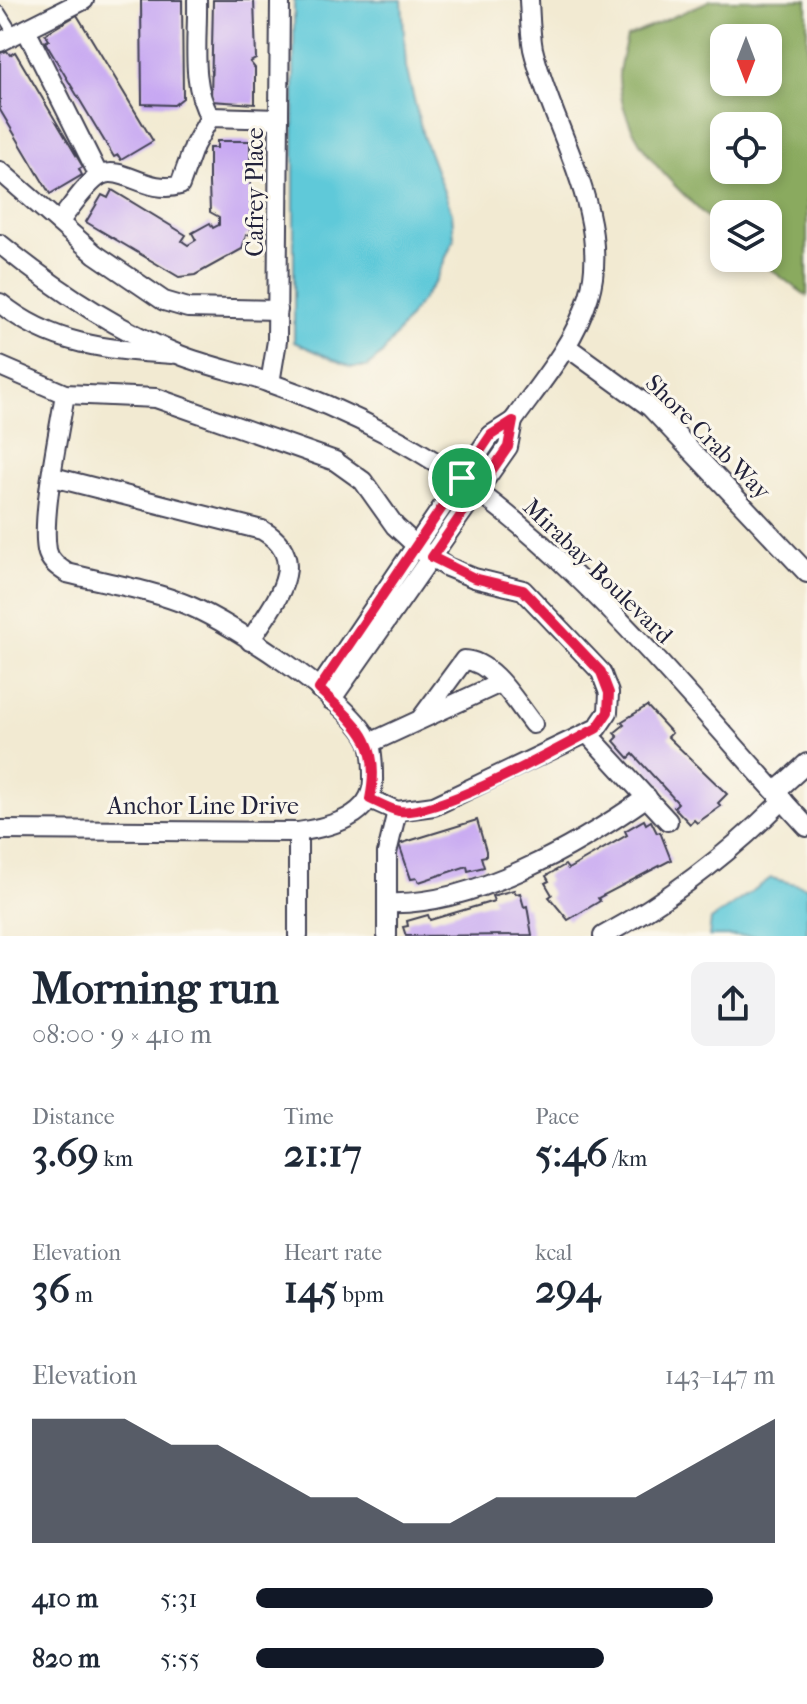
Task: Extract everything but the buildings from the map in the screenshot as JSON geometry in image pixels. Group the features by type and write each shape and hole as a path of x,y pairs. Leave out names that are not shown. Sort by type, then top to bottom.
{"street":[{"path":"84,0 14,36 99,176"},
{"path":"197,0 198,86 202,103 210,117"},
{"name":"Cafrey Place","path":"270,383 278,310 280,0"},
{"path":"325,695 414,544 491,435 513,421 566,346 589,296 595,261 594,235 533,48 529,0"},
{"path":"210,117 279,119"},
{"path":"59,222 99,176 111,173 151,188 180,185 194,146 210,117"},
{"path":"0,171 120,273 164,301 188,308 278,310"},
{"name":"Mirabay Boulevard","path":"0,244 58,291 179,354 270,383 389,435 462,478 619,620 793,806"},
{"name":"Mirabay Boulevard","path":"0,303 20,319 74,344 179,354"},
{"name":"Shore Crab Way","path":"566,346 650,407 807,573"},
{"path":"0,366 65,394 156,398 335,461 363,481 395,526 432,557 474,578 523,590 601,672 609,693 608,712 597,728 434,806 397,811 370,799 374,781 370,743 347,713 325,695 250,641 191,606 67,573 56,566 47,553 46,530 65,394"},
{"path":"325,695 432,557 478,491 508,447 513,421"},
{"path":"53,477 262,530 274,537 288,563 288,578 250,641"},
{"path":"422,717 464,660 482,665 533,724"},
{"path":"370,743 500,683"},
{"path":"587,733 668,821"},
{"path":"603,936 661,904 793,806 807,763"},
{"path":"387,903 432,899 499,878 578,841 647,797"},
{"name":"Anchor Line Drive","path":"0,830 298,832 338,824 370,799"},
{"path":"387,936 387,853 397,811"},
{"path":"298,832 298,936"}],"lane":[{"path":"0,12 14,36"}],"green space":[{"path":"711,0 807,0 807,296 774,272 782,272 782,200 710,200 710,220 672,183 642,146 630,125 623,103 620,63 627,37"}],"water":[{"path":"294,0 402,0 406,67 423,136 452,213 454,239 435,282 382,354 367,367 351,367 294,342"},
{"path":"771,878 807,887 807,936 709,936 711,920"}],"route":[{"path":"513,421 508,447 432,557 474,578 505,583 523,590 601,672 609,693 608,712 597,728 472,790 434,806 397,811 370,799 374,781 370,743 347,713 319,689 414,544 462,478 491,435 513,421"}]}
